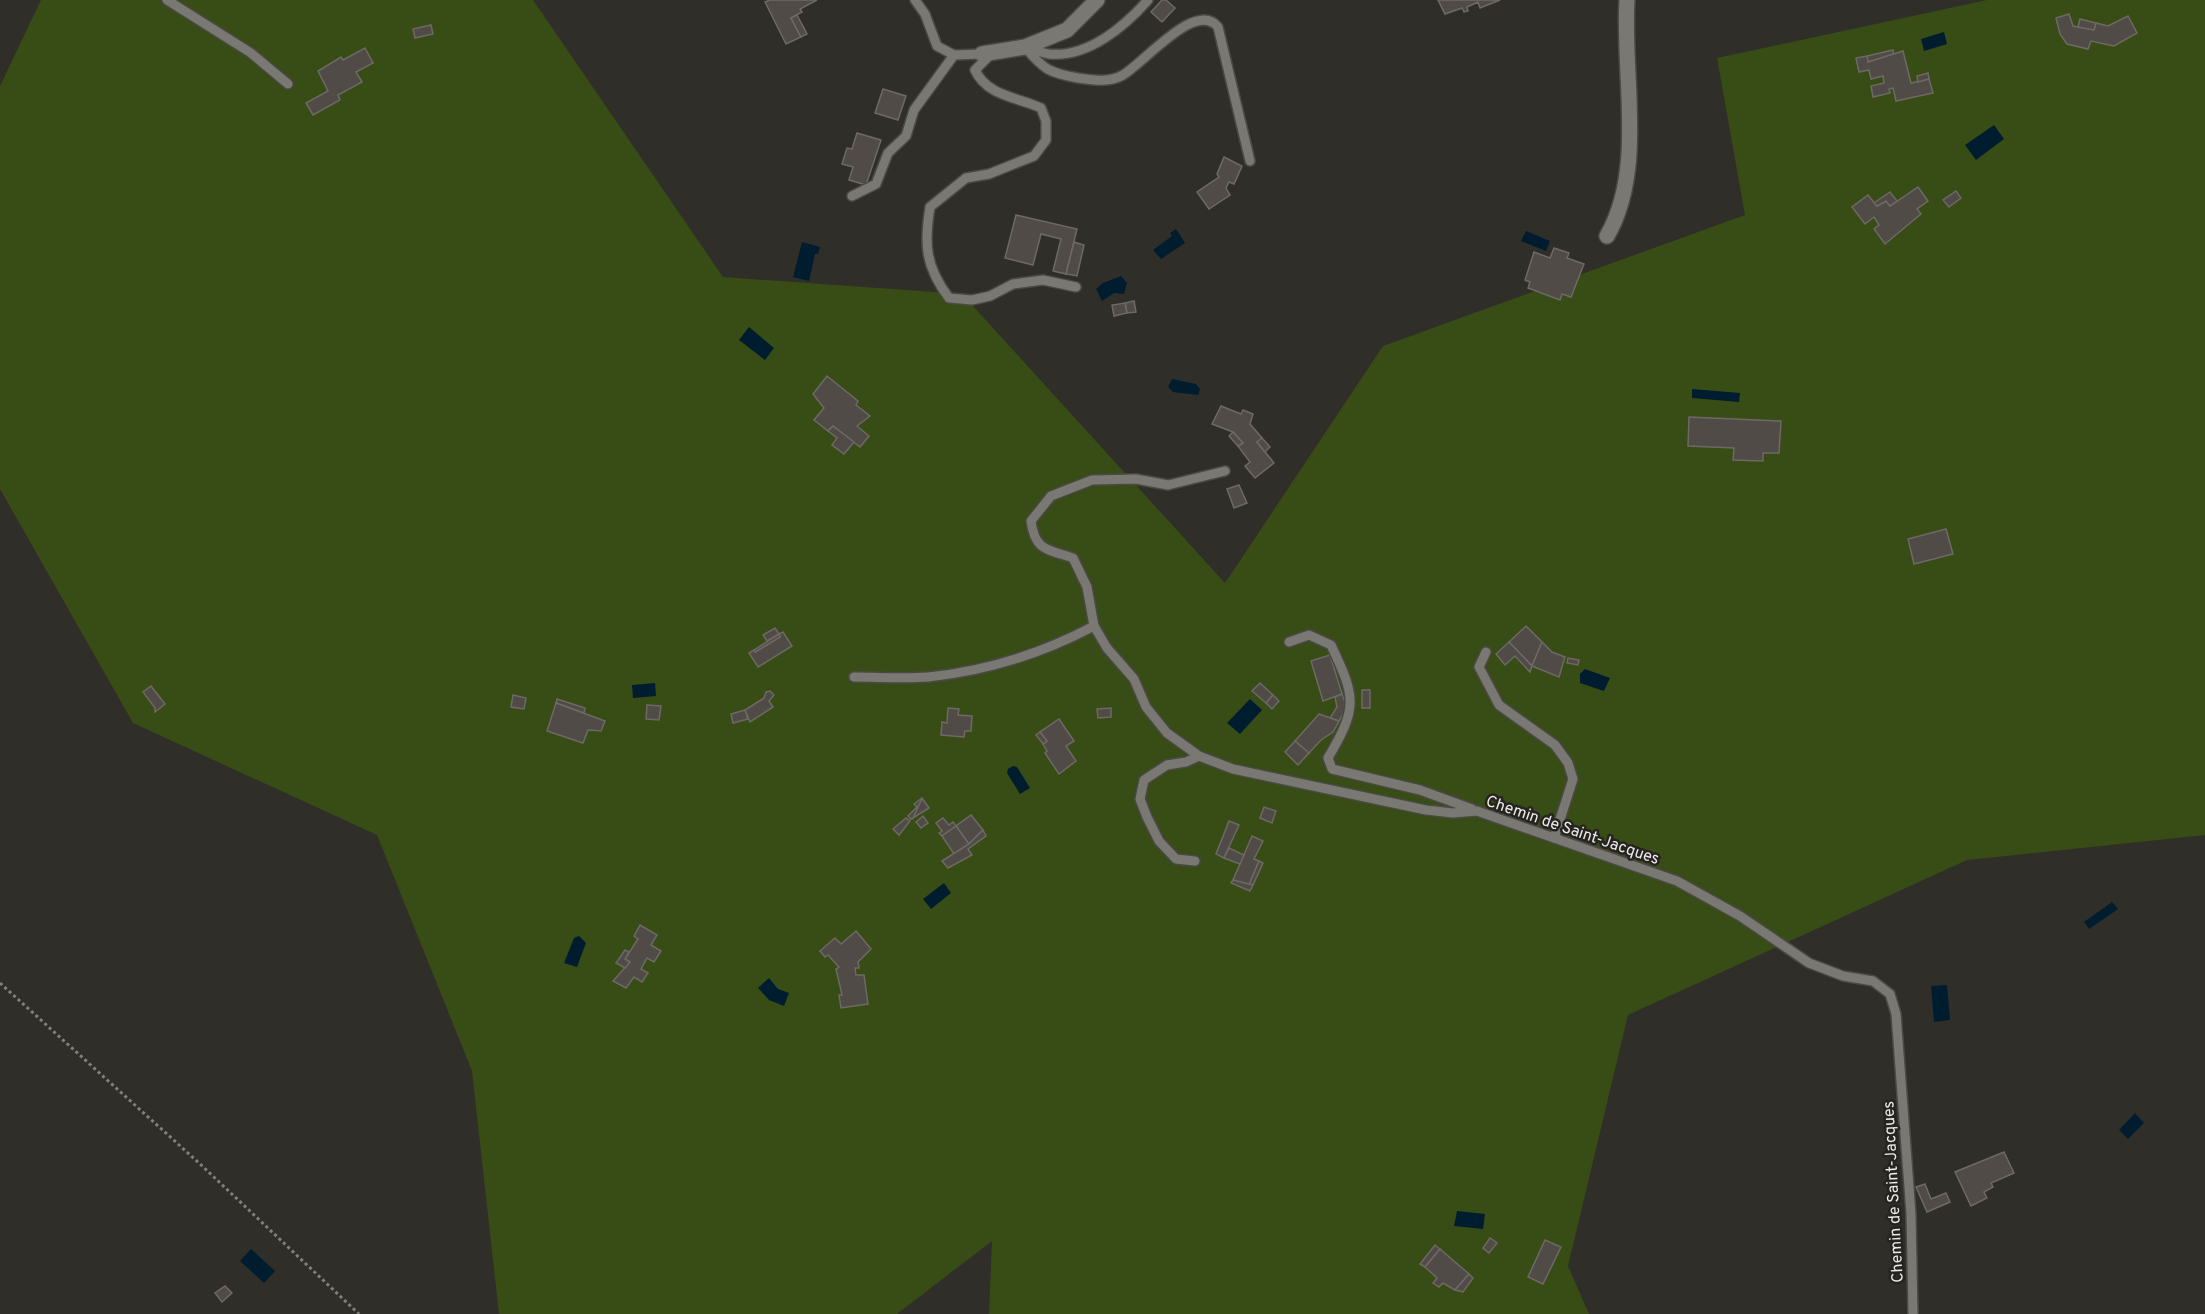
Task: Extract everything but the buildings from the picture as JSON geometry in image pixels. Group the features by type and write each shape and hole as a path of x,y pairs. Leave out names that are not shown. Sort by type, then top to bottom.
{"street":[{"path":"988,53 1025,47 1067,30 1097,0"},
{"path":"1607,236 1617,219 1627,184 1627,0"}],"lane":[{"path":"167,0 251,53 288,84"},
{"path":"915,0 925,14 937,46 954,55 988,53"},
{"path":"1025,47 1050,54 1093,44 1123,26 1149,0"},
{"path":"1208,9 1213,14 1218,27 1250,161"},
{"path":"1025,47 1042,68 1052,73 1104,81 1121,76 1134,67 1167,25"},
{"path":"988,53 975,70 980,80 1000,95 1021,99 1041,108 1046,121 1046,140 1034,156 989,174 966,178 930,207 925,237 929,261 939,284 949,298 972,300 990,296 1013,284 1043,280 1076,287"},
{"path":"852,196 876,184 888,153 906,136 914,110 954,55"},
{"name":"Chemin de Saint-Jacques","path":"1225,471 1168,485 1136,479 1092,480 1051,496 1031,521 1033,539 1042,548 1073,558 1088,587 1094,626 1107,648 1134,679 1146,707 1160,725 1167,733 1199,756 1233,769 1381,802 1453,813 1477,811 1677,881 1740,916 1809,963 1843,976 1874,981 1890,994 1896,1014 1911,1214 1913,1314"},
{"path":"854,677 927,677 993,667 1053,648 1094,626"},
{"path":"1289,642 1309,635 1331,645 1351,693 1351,711 1328,758 1332,770 1420,790 1477,811"},
{"path":"1486,652 1479,667 1499,705 1555,746 1568,763 1573,779 1554,838"},
{"path":"1195,861 1176,859 1159,842 1140,800 1144,780 1167,765 1186,762 1199,756"}],"path":[{"path":"0,983 199,1163 359,1314"}],"green space":[{"path":"41,0 533,0 723,277 962,294 1225,583 1383,346 1745,215 1717,58 1987,0 2205,0 2205,835 1967,860 1628,1015 1568,1266 1589,1314 989,1314 992,1241 897,1314 499,1314 472,1071 377,835 133,723 0,489 0,86"}],"water":[{"path":"1944,32 1947,44 1924,51 1921,39"},
{"path":"1994,125 2004,139 1976,160 1965,145"},
{"path":"1176,229 1185,243 1161,259 1153,250 1172,236 1170,233"},
{"path":"1526,231 1550,241 1546,251 1521,241"},
{"path":"802,242 820,247 818,254 815,254 809,281 793,277"},
{"path":"1121,276 1127,283 1124,294 1114,293 1102,301 1096,289 1103,283"},
{"path":"749,327 774,348 765,360 739,340"},
{"path":"1172,379 1196,384 1200,389 1198,395 1173,392 1168,387"},
{"path":"1692,389 1740,393 1739,402 1692,398"},
{"path":"1585,669 1610,678 1604,691 1580,683 1580,674"},
{"path":"655,683 656,696 633,698 632,685"},
{"path":"1250,699 1262,710 1240,734 1227,723"},
{"path":"1013,766 1017,767 1030,788 1020,794 1007,773 1008,769"},
{"path":"944,883 951,893 931,909 923,899"},
{"path":"2112,902 2118,909 2089,929 2084,922"},
{"path":"579,936 586,943 577,967 564,963 574,938"},
{"path":"769,978 778,989 789,993 784,1006 769,1000 758,988"},
{"path":"1947,985 1950,1020 1934,1022 1931,986"},
{"path":"2135,1113 2144,1123 2128,1139 2119,1130"},
{"path":"1457,1211 1485,1214 1483,1229 1454,1226"},
{"path":"251,1249 275,1271 264,1283 240,1261"}]}
